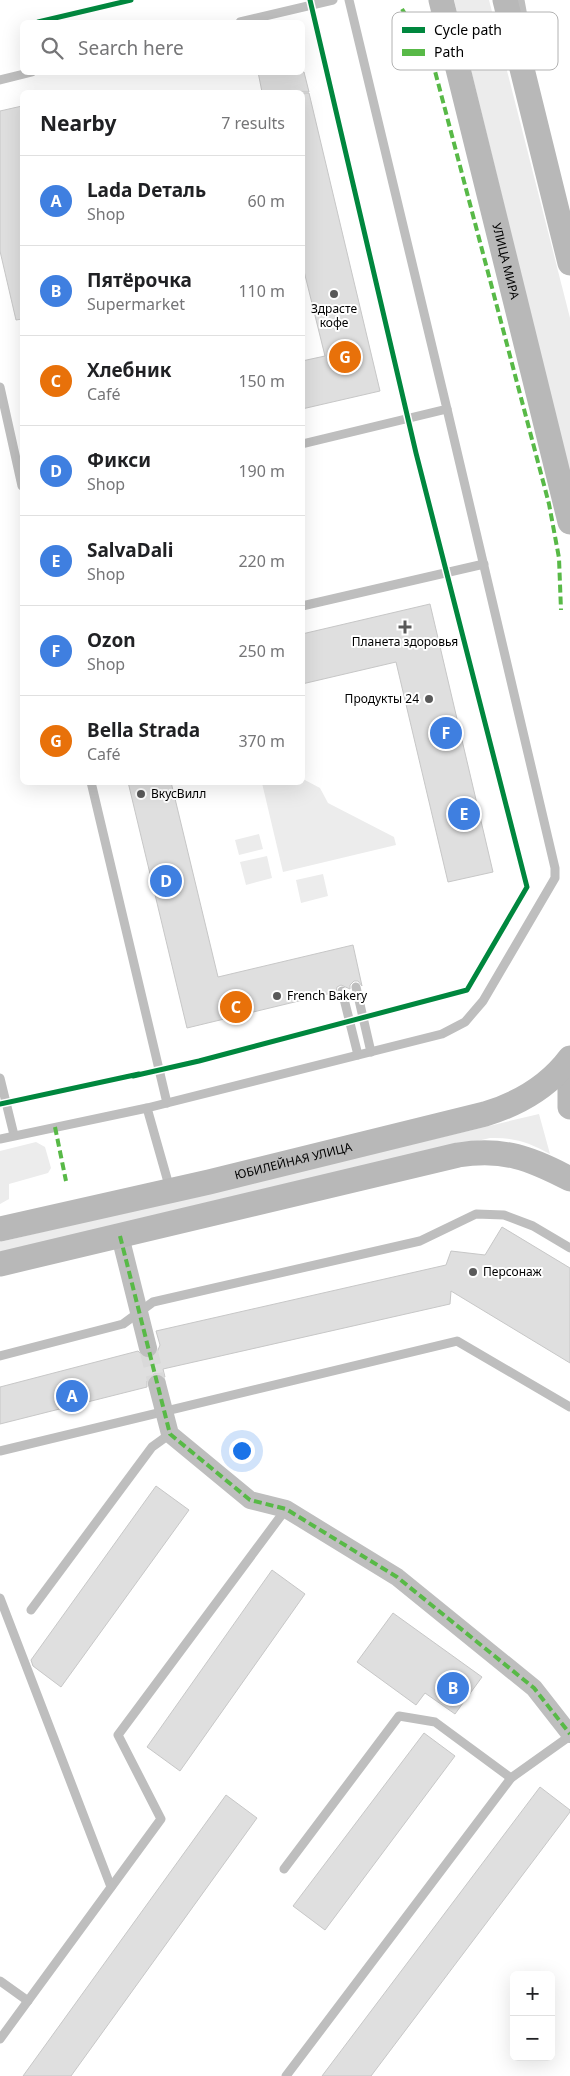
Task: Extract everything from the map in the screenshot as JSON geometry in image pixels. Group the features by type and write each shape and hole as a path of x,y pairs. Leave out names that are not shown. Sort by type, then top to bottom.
{"main road":[{"name":"УЛИЦА МИРА","path":"458,70 570,522"},
{"path":"522,70 570,263"},
{"name":"ЮБИЛЕЙНАЯ УЛИЦА","path":"0,1229 339,1150 503,1108 522,1099 544,1084 557,1074 570,1058"},
{"path":"570,1086 570,1107"},
{"path":"0,1264 448,1157 478,1152 498,1152 537,1162 570,1179"}],"street":[{"path":"120,1236 148,1348"},
{"path":"158,1384 170,1434 250,1500 286,1509 397,1577 534,1688 570,1735"}],"lane":[{"path":"248,20 333,0"},
{"path":"0,1139 147,1108 442,1034 465,1022 483,1001 555,878 556,868 349,0"},
{"path":"0,80 20,75"},
{"path":"0,387 20,477"},
{"path":"305,443 447,409"},
{"path":"305,605 484,564"},
{"path":"93,785 167,1103"},
{"path":"356,987 371,1052"},
{"path":"342,990 358,1055"},
{"path":"0,1078 14,1135"},
{"path":"147,1108 170,1190"},
{"path":"0,1356 123,1324 153,1302 420,1241 476,1214 504,1214 533,1226 570,1248"},
{"path":"0,1451 457,1341 570,1407"},
{"path":"31,1610 152,1447 170,1434"},
{"path":"0,2039 161,1819 118,1736 286,1509"},
{"path":"0,1598 111,1887"},
{"path":"284,1869 399,1716 435,1722 511,1778"},
{"path":"286,2076 511,1778 570,1735"},
{"path":"0,1981 28,2001"}],"shaded area":[{"path":"454,0 489,0 492,12 457,12"},
{"path":"471,70 507,70 570,318 570,475"},
{"path":"305,780 320,788 328,803 394,837 396,845 283,872 262,785 305,785"},
{"path":"259,834 263,849 239,855 235,840"},
{"path":"267,856 272,878 246,885 240,862"},
{"path":"323,874 328,896 301,903 296,880"},
{"path":"539,1114 550,1154 522,1142 490,1138 0,1252 0,1242"},
{"path":"36,1142 45,1147 51,1168 48,1173 9,1184 9,1199 0,1204 0,1151"}],"building":[{"path":"259,75 305,75 309,92 305,92 305,90 262,90"},
{"path":"305,93 309,93 380,391 305,408 305,360 325,356 305,275"},
{"path":"20,106 20,319 16,320 0,251 0,111"},
{"path":"430,604 493,872 448,882 396,662 305,683 305,633"},
{"path":"129,785 172,785 218,977 353,945 362,986 358,981 354,981 350,985 350,989 341,985 337,987 336,992 187,1028"},
{"path":"502,1227 570,1268 570,1363 451,1291 450,1304 163,1369 165,1377 154,1374 147,1381 147,1387 0,1424 0,1387 138,1351 145,1358 151,1358 156,1355 160,1345 156,1331 446,1265 451,1251 485,1255"},
{"path":"156,1486 189,1510 61,1687 33,1666 31,1660"},
{"path":"272,1570 305,1594 180,1771 147,1747"},
{"path":"393,1613 482,1677 455,1714 425,1693 416,1705 357,1662"},
{"path":"424,1733 455,1756 325,1930 293,1906"},
{"path":"540,1787 570,1810 570,1812 371,2076 322,2076"},
{"path":"226,1795 257,1818 71,2076 23,2076"}],"tunnel":[{"path":"148,1348 157,1384"}],"marked path":[{"path":"435,70 549,504 559,558 561,610"},
{"path":"55,1127 66,1181"},
{"path":"120,1236 170,1434 250,1500 286,1509 397,1577 534,1688 570,1734"}],"cycle path":[{"path":"46,20 131,0"},
{"path":"133,1076 199,1061 467,990 527,887 416,453 310,0"},
{"path":"0,1104 139,1074"}],"place":[{"name":"Здрасте кофе","path":"334,294"},
{"name":"Bella Strada","path":"345,357"},
{"name":"Планета здоровья","path":"405,627"},
{"name":"Продукты 24","path":"429,699"},
{"name":"Ozon","path":"446,733"},
{"name":"ВкусВилл","path":"141,794"},
{"name":"SalvaDali","path":"464,814"},
{"name":"Фикси","path":"166,881"},
{"name":"French Bakery","path":"277,996"},
{"name":"Хлебник","path":"236,1007"},
{"name":"Персонаж","path":"473,1272"},
{"name":"Lada Dеталь","path":"72,1396"},
{"name":"Пятёрочка","path":"453,1688"}]}
